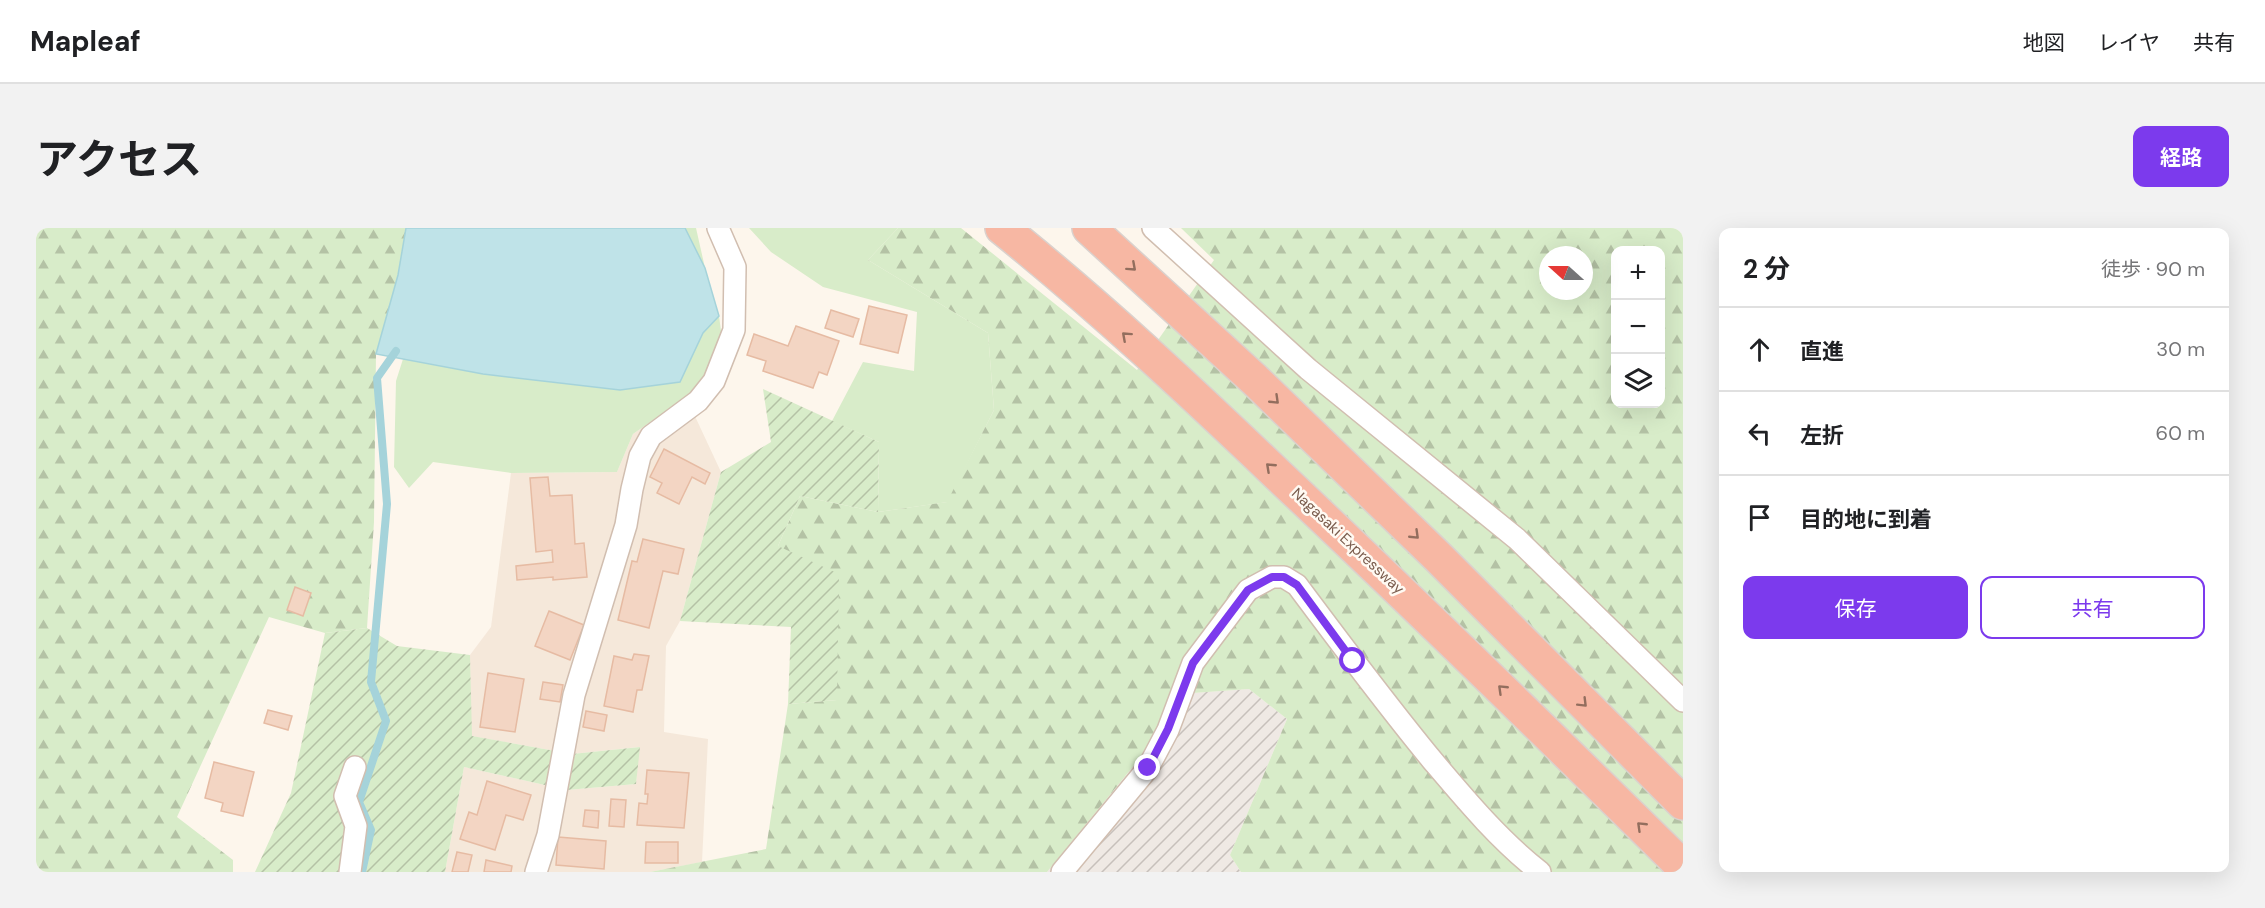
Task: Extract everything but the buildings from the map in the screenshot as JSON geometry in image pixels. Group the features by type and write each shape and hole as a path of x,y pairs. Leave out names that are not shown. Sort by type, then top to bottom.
{"highway":[{"name":"Nagasaki Expressway","path":"1002,228 1041,260 1231,430 1405,594 1683,867"},
{"path":"1089,228 1255,380 1683,803"}],"street":[{"path":"536,872 548,835 574,695 626,525 640,456 651,436 698,401 714,381 734,330 735,267 718,228"},
{"path":"1153,228 1308,369 1517,538 1683,701"},
{"path":"1062,872 1148,768 1168,729 1193,663 1248,590 1272,577 1284,577 1297,585 1381,698 1464,799 1521,857 1540,872"},
{"path":"350,872 356,826 345,796 355,767"}],"shaded area":[{"path":"686,397 721,472 680,621 666,646 664,732 708,739 702,862 650,872 445,872 464,767 567,790 636,784 639,747 572,754 471,736 470,655 491,627 511,473 617,472 633,434"},
{"path":"1249,689 1287,719 1230,855 1241,872 1047,872 1193,693"}],"green space":[{"path":"36,228 406,228 398,275 376,354 374,522 367,628 325,633 269,617 177,817 233,860 233,872 36,872"},
{"path":"685,228 696,228 705,268"},
{"path":"749,228 898,228 868,260 988,333 994,410 948,502 878,512 879,442 832,421 863,362 914,371 917,312 823,287 771,252"},
{"path":"898,228 961,228 1137,370 1214,260 1181,228 1683,228 1683,872 1241,872 1230,855 1287,719 1249,689 1193,693 1047,872 650,872 766,849 788,704 837,700 778,546 800,496 878,512 947,502 994,410 988,333 868,260"},
{"path":"719,316 722,338 705,380 686,397 633,434 617,472 511,473 433,462 409,488 394,467 396,381 403,359 483,374 620,390 680,382 703,333"},
{"path":"763,389 879,442 878,512 800,496 778,546 839,574 837,700 788,704 791,627 680,621 721,472 771,442"},
{"path":"367,628 397,646 470,655 472,736 572,754 640,747 636,784 567,790 464,767 445,872 255,872 291,793 325,633"}],"water":[{"path":"406,228 685,228 705,268 719,316 703,333 680,382 620,390 483,374 376,354 398,275"}],"waterway":[{"path":"362,872 371,830 359,802 386,721 371,682 387,504 377,378 396,351"}],"route":[{"path":"1148,768 1168,729 1193,663 1248,590 1272,577 1284,577 1297,585 1353,661"}]}
